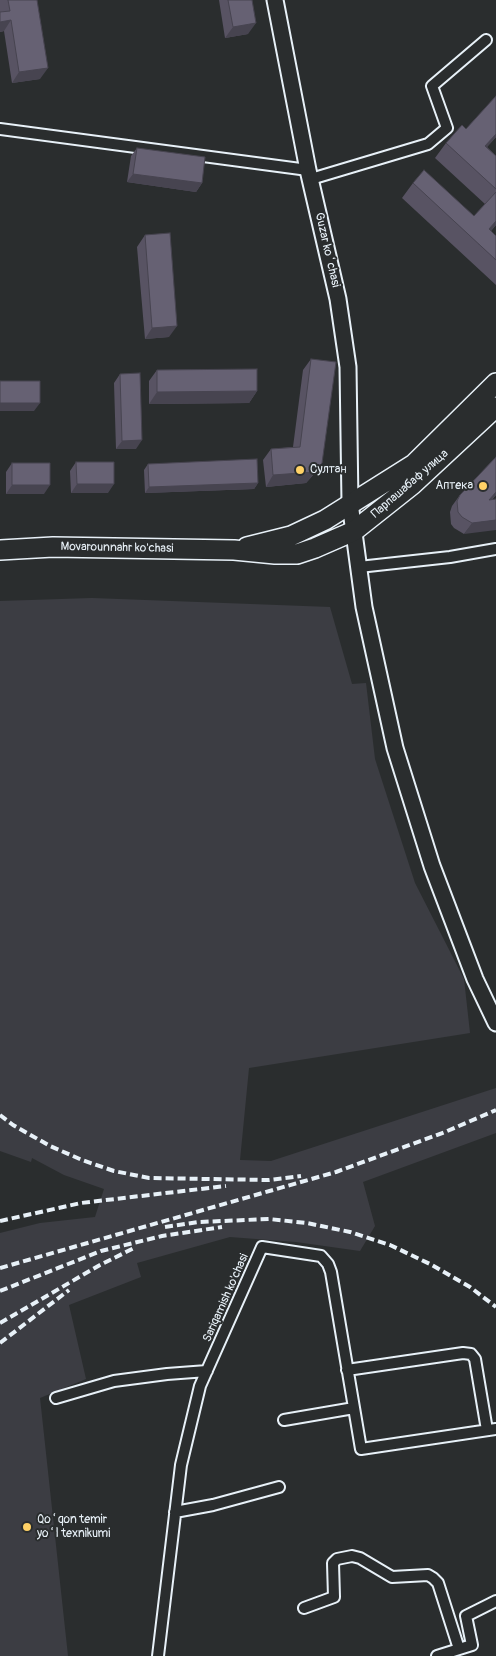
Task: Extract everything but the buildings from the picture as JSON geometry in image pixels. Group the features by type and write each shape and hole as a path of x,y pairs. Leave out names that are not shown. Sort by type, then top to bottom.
{"highway":[{"name":"Парпашабаф улица","path":"350,503 414,464 496,383"},
{"name":"Парпашабаф улица","path":"315,548 354,531 412,486 496,407"},
{"name":"Movarounnahr ko'chasi","path":"234,550 291,536 325,520 350,503"},
{"name":"Movarounnahr ko'chasi","path":"0,550 52,547 234,550 297,554 315,548"}],"main road":[{"name":"Guzar koʻchasi","path":"275,0 310,175 338,299 348,367 350,503 364,607 395,748 432,866 475,979 496,1023"}],"street":[{"path":"0,129 310,175 428,144 447,128 432,86 486,40"},
{"path":"358,567 450,557 496,549"},
{"name":"Sariqamish ko'chasi","path":"158,1656 181,1465 200,1386 262,1247 321,1256 328,1264 331,1272 361,1449 491,1430"},
{"path":"347,1370 463,1353 471,1354 475,1359 491,1430"},
{"path":"56,1398 114,1381 206,1371"},
{"path":"284,1420 354,1408"},
{"path":"175,1512 213,1505 279,1487"},
{"path":"304,1608 334,1598 333,1563 352,1556 360,1558 392,1578 428,1575 438,1584 458,1649"},
{"path":"437,1656 472,1645 466,1616 496,1601"}],"shaded area":[{"path":"92,598 330,607 352,684 366,683 375,759 415,883 464,979 470,1033 249,1068 240,1160 271,1161 496,1088 496,1133 363,1182 375,1226 360,1251 296,1242 230,1237 137,1263 141,1277 69,1305 86,1379 40,1398 68,1656 0,1656 0,1233 40,1223 95,1217 104,1189 64,1175 32,1158 31,1162 0,1151 0,601"}],"railway":[{"path":"0,1268 336,1172 445,1132 496,1110"},
{"path":"0,1115 13,1125 50,1146 114,1171 149,1178 269,1180 301,1176"},
{"path":"0,1221 81,1203 226,1186"},
{"path":"165,1227 199,1222 269,1219 307,1223 350,1232 390,1245 432,1265 470,1287 496,1307"},
{"path":"0,1291 101,1251 162,1236 222,1227"},
{"path":"0,1323 100,1265 134,1248"},
{"path":"0,1343 69,1290"}],"place":[{"name":"Султан","path":"300,470"},
{"name":"Аптека","path":"483,486"},
{"name":"Qoʻqon temir yoʻl texnikumi","path":"27,1527"}]}
